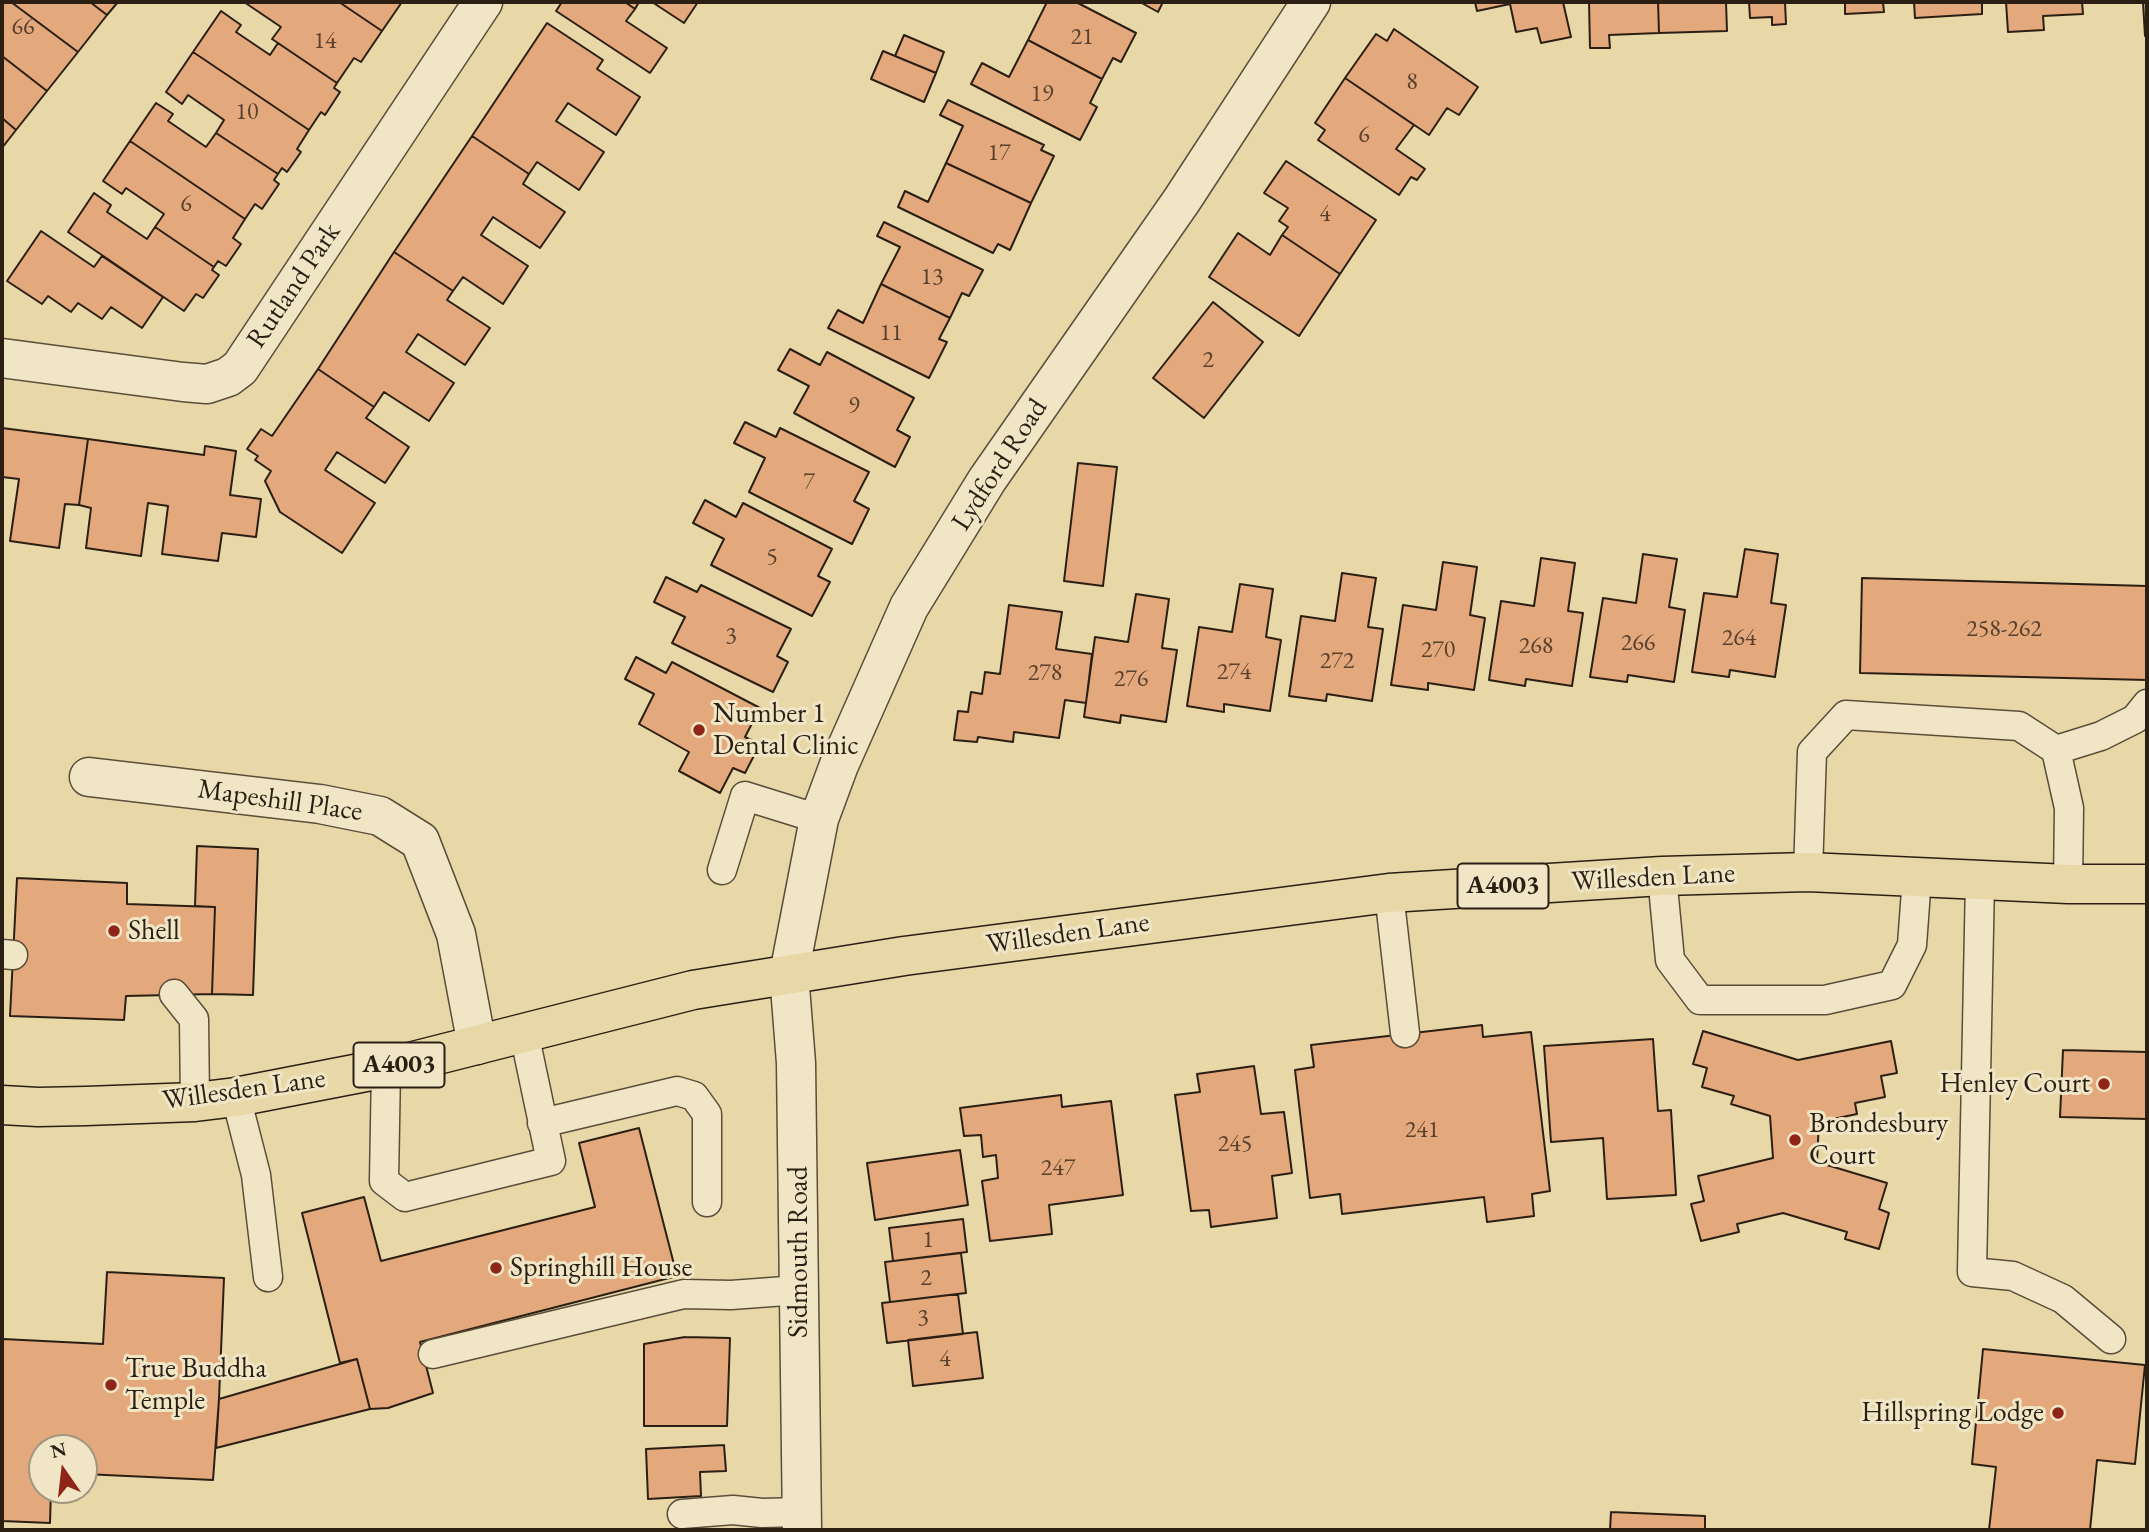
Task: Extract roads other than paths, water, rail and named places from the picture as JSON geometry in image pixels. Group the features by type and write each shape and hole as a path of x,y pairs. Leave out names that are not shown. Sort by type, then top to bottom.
{"main road":[{"name":"Willesden Lane","path":"2,1105 38,1107 236,1097 386,1068 692,990 917,954 1389,893 1662,876 1808,872 2068,884 2147,884"}],"street":[{"name":"Rutland Park","path":"2,358 207,384 228,377 240,368 483,2"},
{"name":"Lydford Road","path":"789,974 819,819 839,765 909,607 987,480 1182,200 1311,2"},
{"name":"Mapeshill Place","path":"89,777 320,804 380,816 420,841 456,933 477,1045"},
{"name":"Sidmouth Road","path":"789,974 796,1063 802,1521"}],"lane":[{"path":"2056,750 2101,736 2135,719 2147,704"},
{"path":"1808,872 1812,751 1846,715 2019,726 2056,750 2069,808 2068,884"},
{"path":"722,870 745,796 819,819"},
{"path":"1662,876 1670,960 1700,1000 1825,1000 1892,985 1912,945 1917,877"},
{"path":"1980,880 1972,1272 2013,1276 2063,1299 2111,1339"},
{"path":"1389,893 1405,1033"},
{"path":"174,994 194,1019 195,1101"},
{"path":"386,1068 384,1181 405,1197 551,1161 524,1033"},
{"path":"542,1123 677,1091 694,1096 706,1114 707,1202"},
{"path":"236,1097 256,1175 268,1277"},
{"path":"433,1354 684,1294 731,1295 799,1290"},
{"path":"682,1514 733,1510 802,1521"}],"place":[{"name":"Number 1 Dental Clinic","path":"699,730"},
{"name":"Shell","path":"114,931"},
{"name":"Henley Court","path":"2104,1084"},
{"name":"Brondesbury Court","path":"1795,1140"},
{"name":"Springhill House","path":"496,1268"},
{"name":"True Buddha Temple","path":"111,1385"},
{"name":"Hillspring Lodge","path":"2058,1413"}]}
